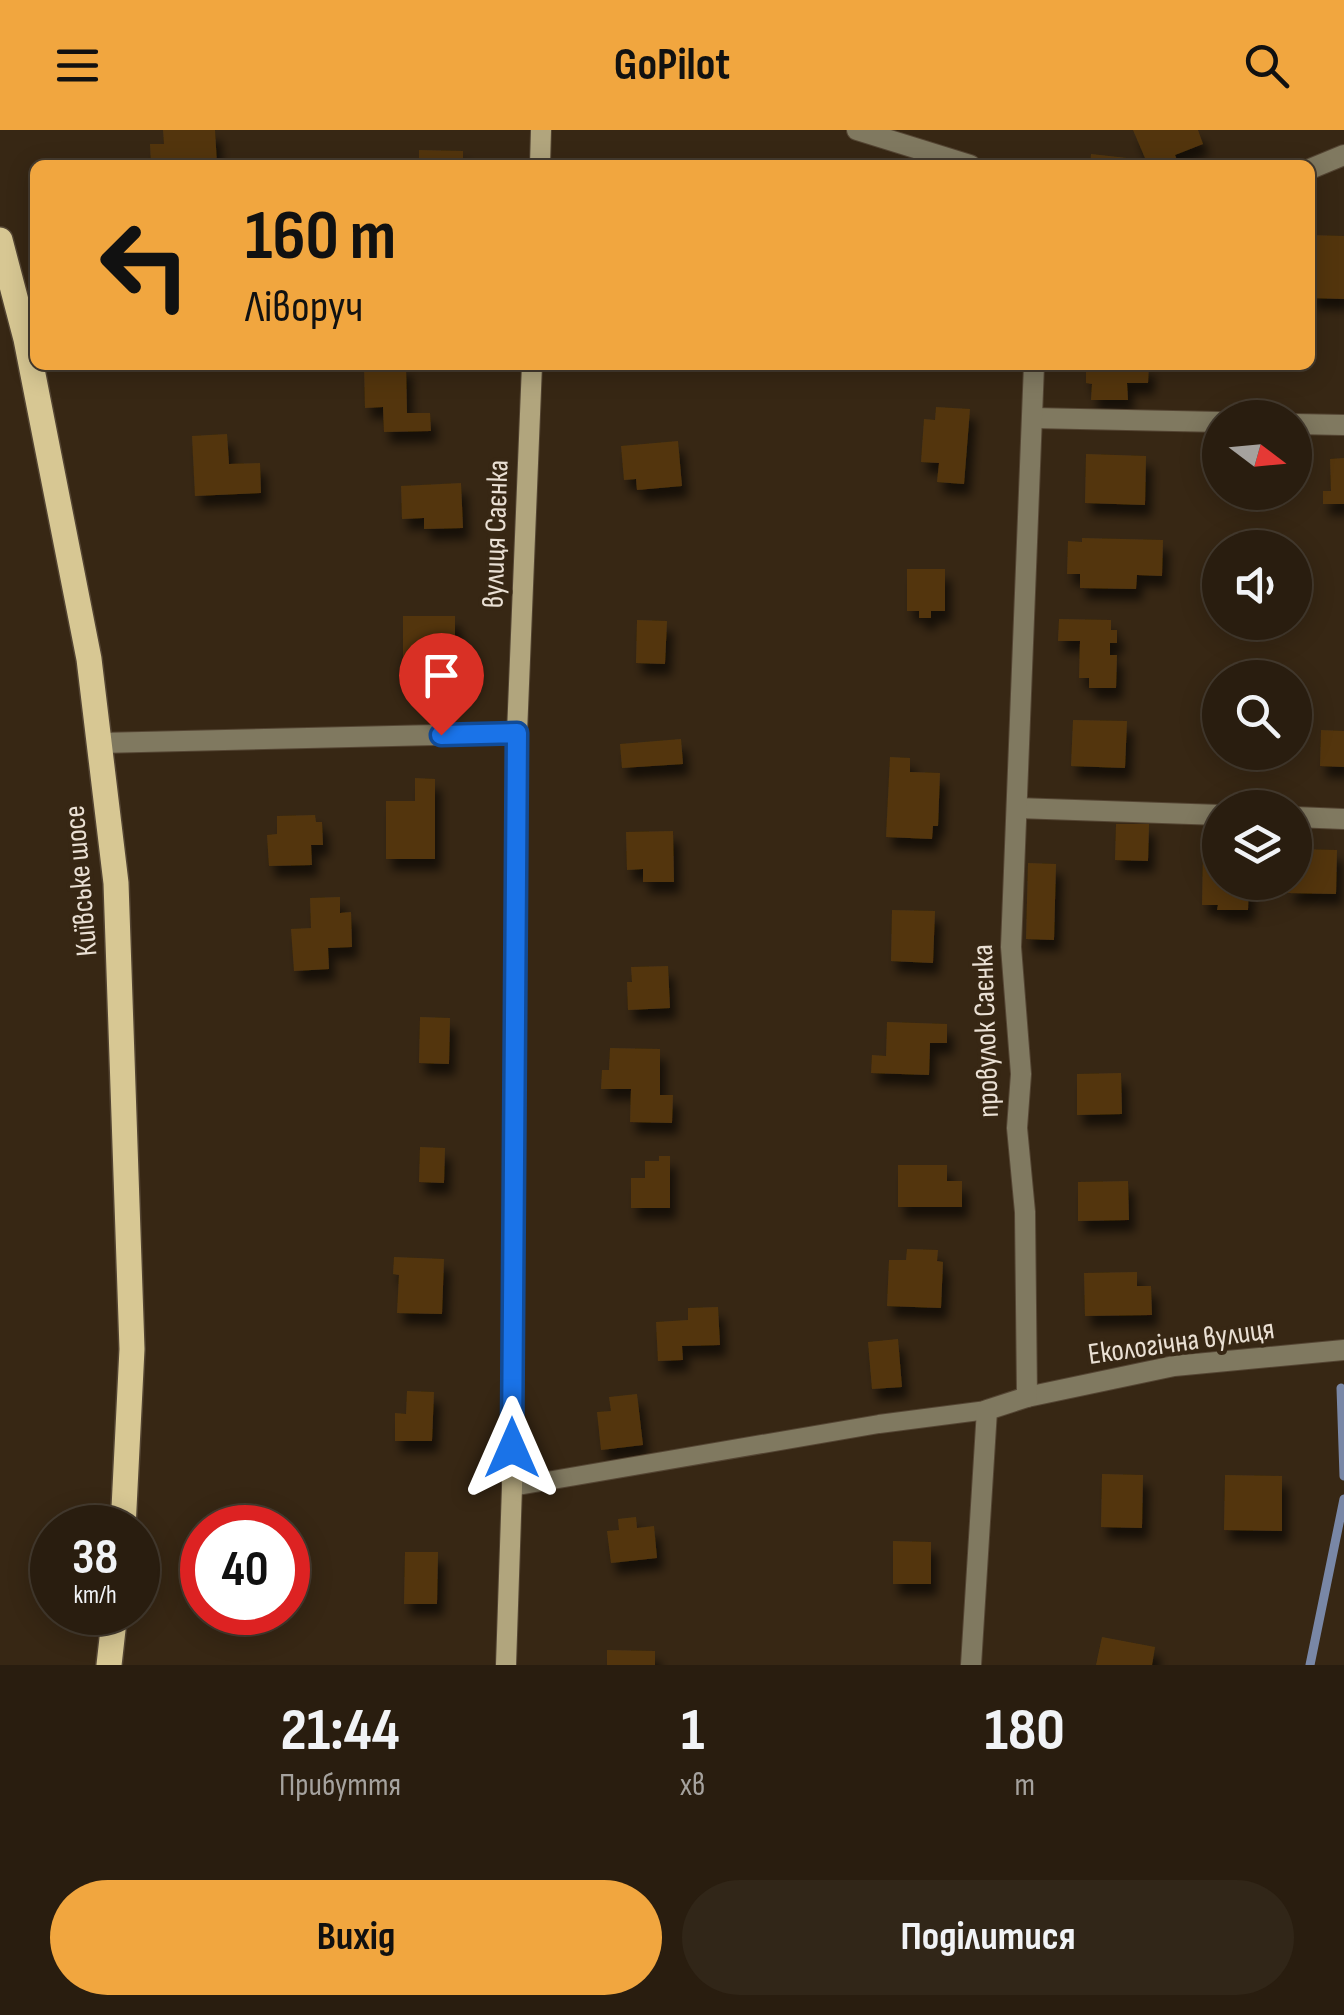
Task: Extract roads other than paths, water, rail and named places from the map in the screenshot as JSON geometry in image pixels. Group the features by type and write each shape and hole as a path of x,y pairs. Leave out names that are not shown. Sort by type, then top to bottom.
{"main road":[{"name":"Київське шосе","path":"0,240 30,358"},
{"name":"Київське шосе","path":"33,370 89,659 116,883 132,1349 125,1505"},
{"path":"110,1665 113,1635"}],"street":[{"path":"540,160 541,130"},
{"path":"857,130 954,160"},
{"path":"1315,167 1344,155"},
{"name":"вулиця Саєнка","path":"506,1665 512,1488 517,733 532,370"},
{"name":"провулок Саєнка","path":"1027,1398 1025,1212 1018,1128 1020,1058 1012,947 1034,370"},
{"path":"1034,418 1202,422"},
{"path":"1312,424 1344,425"},
{"path":"100,743 517,733"},
{"path":"1017,808 1202,814"},
{"path":"1312,818 1344,819"},
{"name":"Екологічна вулиця","path":"1027,1398 1174,1366 1344,1350"},
{"path":"971,1665 987,1410 1027,1398"}],"lane":[{"path":"512,1488 879,1424 987,1410"}],"waterway":[{"path":"1341,1388 1344,1476"},
{"path":"1310,1665 1344,1499"}]}
